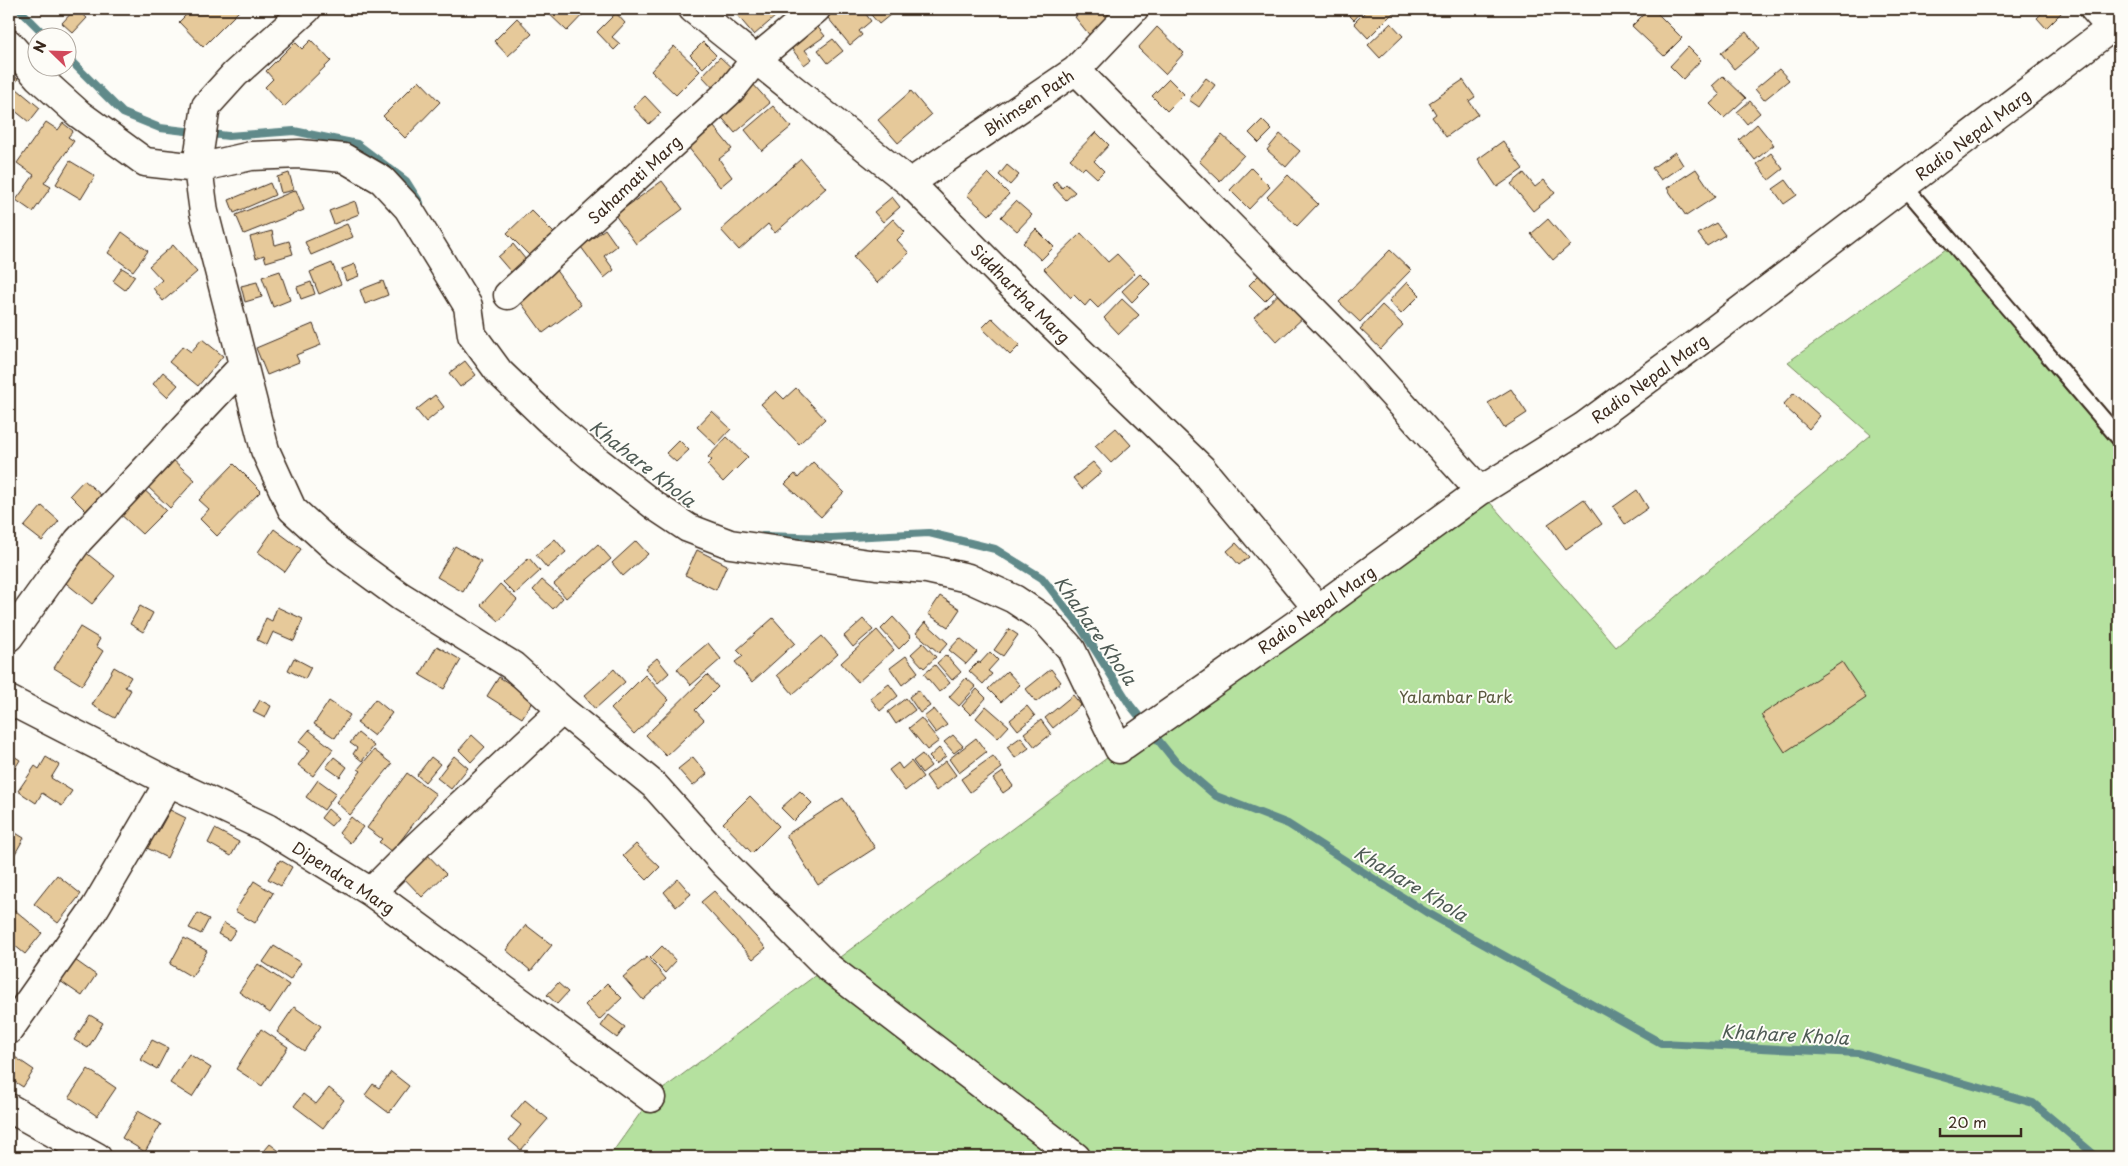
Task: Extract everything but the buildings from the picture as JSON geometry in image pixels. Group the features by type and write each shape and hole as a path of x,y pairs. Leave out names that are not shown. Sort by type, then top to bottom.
{"street":[{"path":"306,9 235,74 206,106 198,160 204,212 242,366 265,450 292,509 337,550 400,596 512,666 562,710 654,785 722,861 828,967 1076,1157"},
{"name":"Siddhartha Marg","path":"692,9 910,183 1006,280 1201,468 1318,609"},
{"name":"Sahamati Marg","path":"508,295 732,89 755,60 816,9"},
{"name":"Bhimsen Path","path":"910,183 1076,70 1134,9"},
{"name":"Radio Nepal Marg","path":"198,160 300,154 344,158 382,180 408,208 468,306 472,335 499,372 549,420 655,506 688,528 730,544 876,565 927,569 968,578 1014,599 1044,619 1072,649 1121,747 1318,609 1480,492 1583,427 1708,335 1904,186 2108,20"},
{"path":"9,44 38,77 79,114 145,162 198,160"},
{"path":"1076,70 1349,346 1480,492"},
{"path":"9,636 78,541 242,366"},
{"name":"Dipendra Marg","path":"9,700 169,782 267,828 371,892 651,1098"},
{"path":"371,892 418,845 562,710"},
{"path":"9,1030 95,908 169,782"},
{"path":"9,1108 97,1157"}],"lane":[{"path":"1904,186 2119,438"}],"green space":[{"name":"Yalambar Park","path":"1953,244 2119,438 2119,1157 609,1157 651,1098 1119,749 1480,491 1616,647 1871,435 1788,362"}],"waterway":[{"name":"Khahare Khola","path":"19,9 38,28"},
{"name":"Khahare Khola","path":"78,68 123,113 160,128 228,136 294,131 357,144 406,181 420,203"},
{"name":"Khahare Khola","path":"763,536 831,538 929,533 995,549 1042,578 1080,626 1130,705 1175,761 1216,796 1288,824 1426,912 1661,1043 1858,1053 2033,1103 2097,1157"}]}
